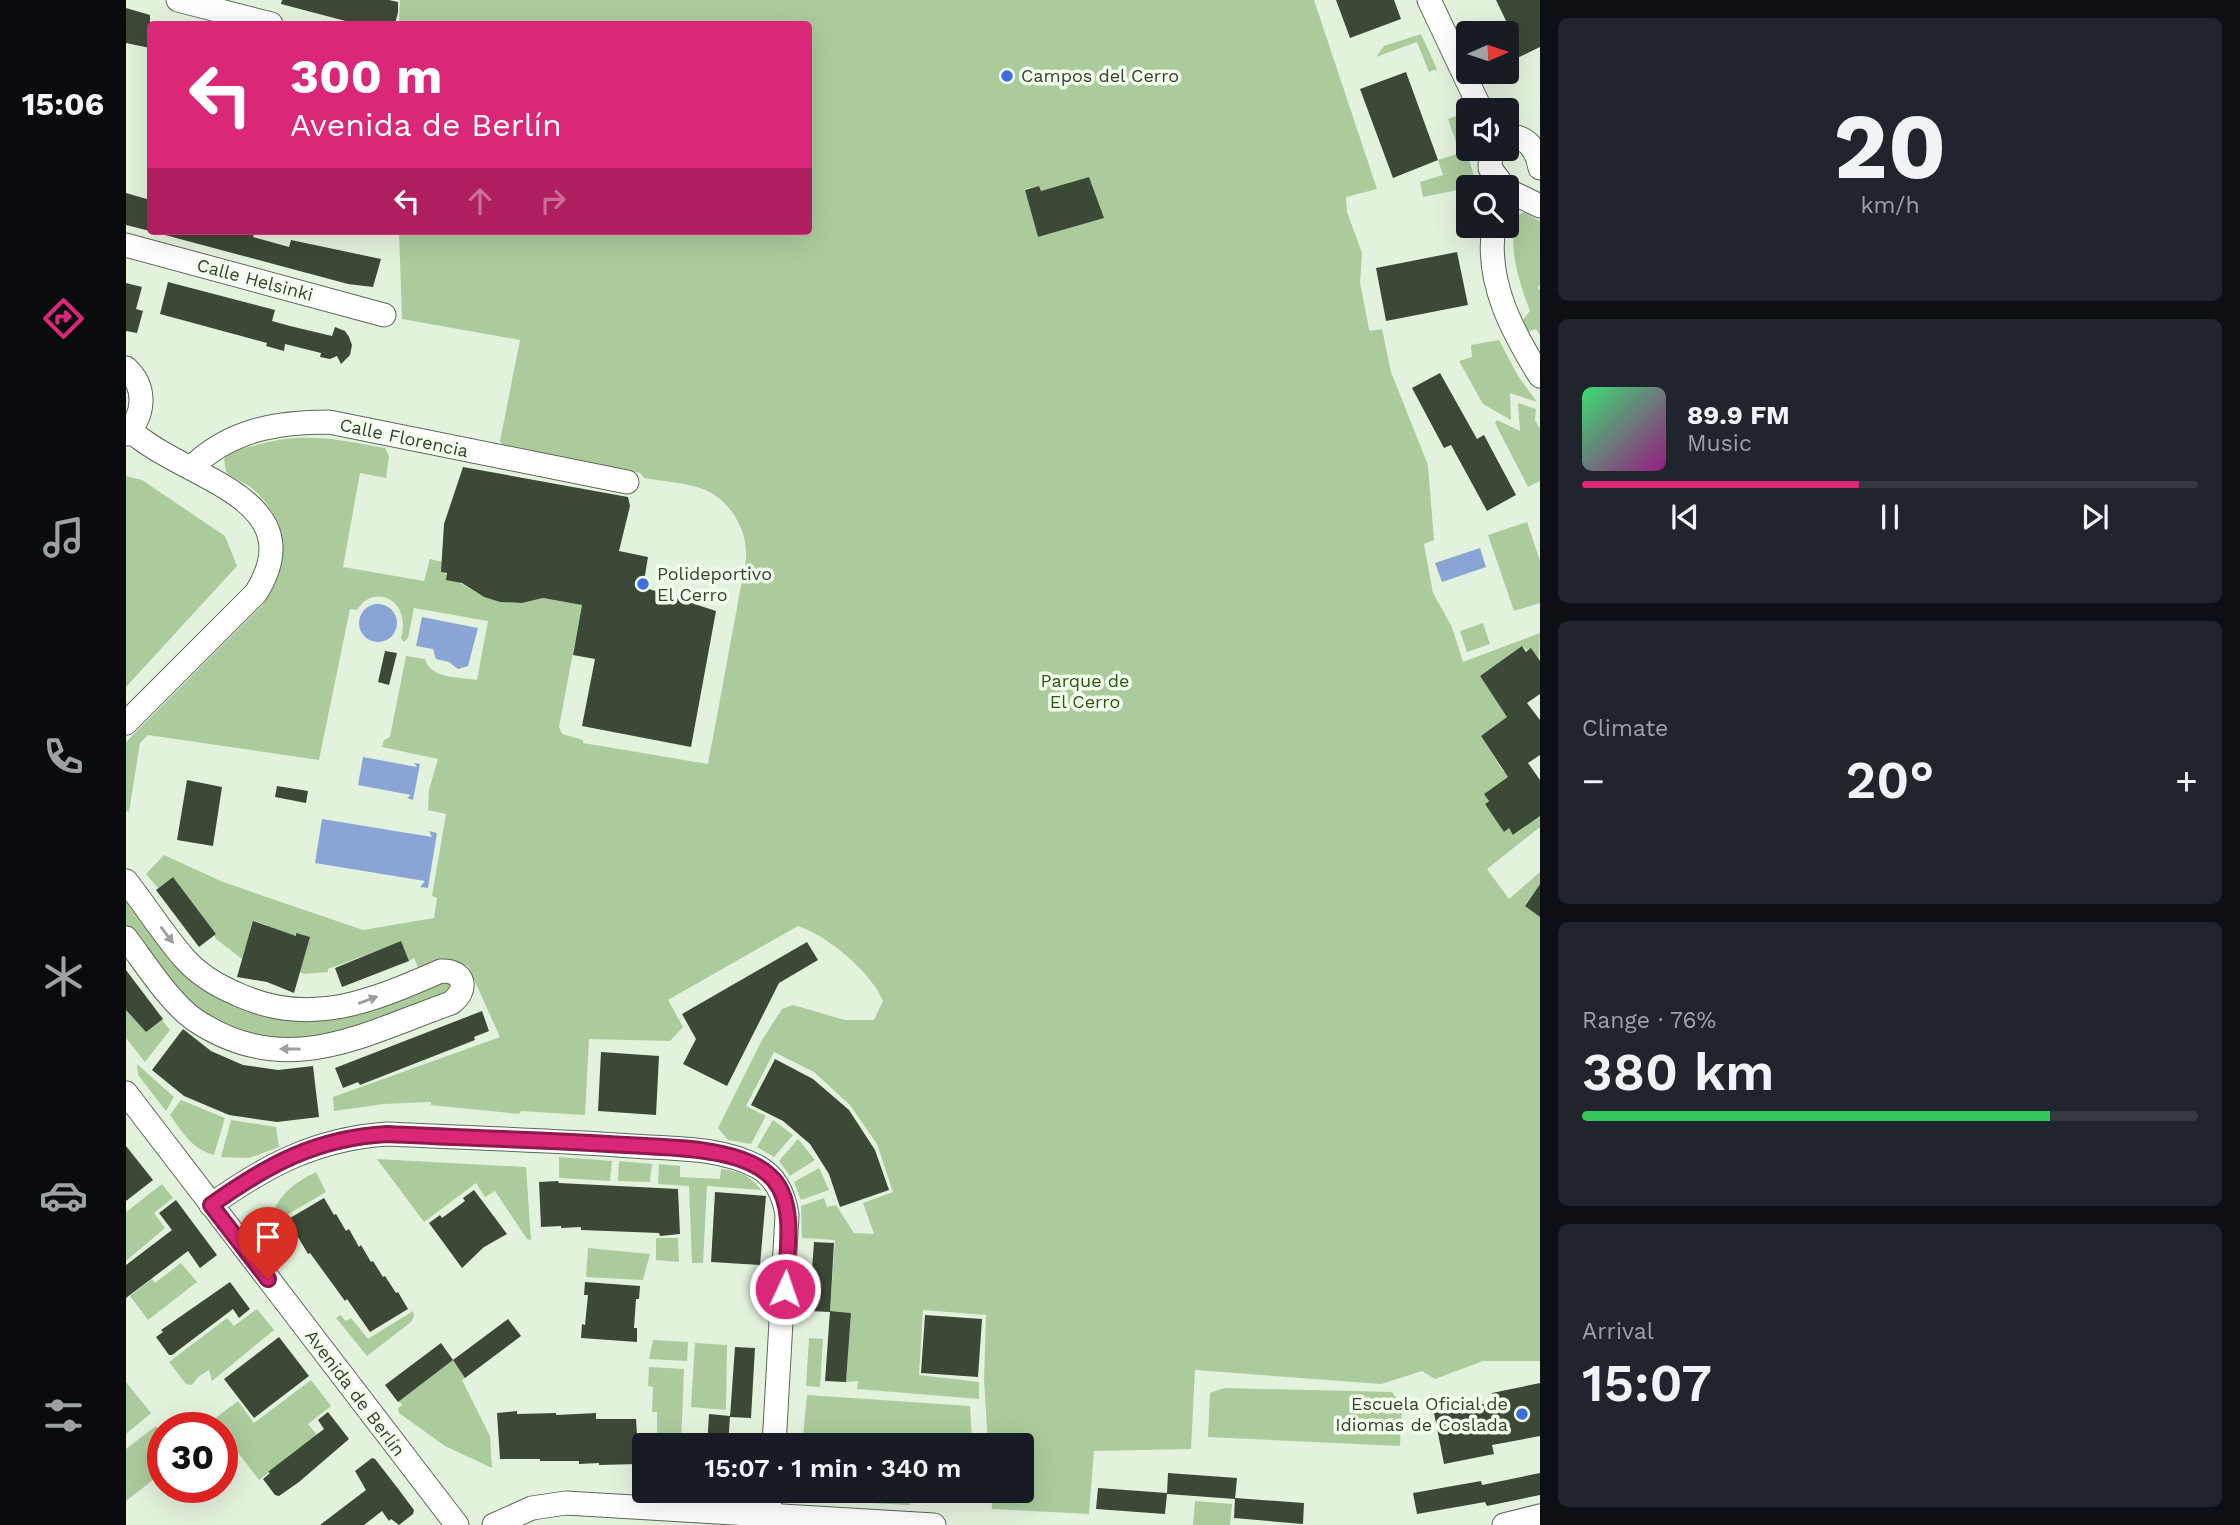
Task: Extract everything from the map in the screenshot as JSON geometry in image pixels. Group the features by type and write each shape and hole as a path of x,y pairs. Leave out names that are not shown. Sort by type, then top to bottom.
{"street":[{"path":"178,0 259,21"},
{"path":"1429,0 1475,98"},
{"path":"1519,133 1540,127"},
{"path":"1519,140 1530,145 1540,164 1531,193 1519,191"},
{"path":"1492,238 1499,293 1510,327 1540,376"},
{"name":"Calle Helsinki","path":"126,245 384,315"},
{"path":"126,368 135,378 141,394 140,412 128,432 232,491 258,514 270,539 269,566 256,593 126,723"},
{"name":"Calle Florencia","path":"191,468 207,452 228,439 249,431 301,422 329,422 627,482"},
{"path":"126,881 185,959 221,987 257,1004 296,1011 342,1008 441,971 458,974 463,981 463,988 459,997 451,1003 343,1044 295,1050 268,1049 227,1036 195,1020 175,1001 126,938"},
{"name":"Avenida de Berlín","path":"126,1093 457,1525"},
{"path":"211,1205 245,1181 304,1151 361,1136 570,1141 684,1149 720,1153 743,1160 761,1168 775,1181 787,1215 775,1433"},
{"path":"494,1525 532,1508 566,1503 632,1503"},
{"path":"776,1503 933,1525"},
{"path":"1506,1525 1540,1516"}],"green space":[{"name":"Parque de El Cerro","path":"400,0 1314,0 1377,189 1346,197 1347,212 1362,253 1360,283 1369,329 1382,329 1391,372 1428,465 1434,540 1424,544 1433,593 1452,627 1463,662 1540,633 1539,660 1522,646 1510,655 1514,661 1504,673 1497,664 1480,676 1503,711 1512,714 1481,736 1503,771 1513,774 1485,804 1504,831 1509,828 1514,835 1526,826 1522,819 1540,816 1540,827 1487,869 1509,899 1540,872 1540,884 1525,905 1540,917 1540,1361 1483,1361 1435,1379 1422,1371 1381,1384 1195,1370 1191,1449 1094,1451 1089,1514 992,1509 992,1503 1034,1503 1034,1433 987,1433 984,1380 986,1315 923,1310 919,1375 979,1382 979,1399 857,1389 858,1381 846,1382 851,1313 830,1311 835,1240 802,1238 801,1206 824,1198 827,1207 836,1205 854,1233 874,1234 863,1203 893,1192 877,1144 850,1105 814,1072 774,1052 746,1106 766,1116 751,1144 728,1140 718,1128 762,1040 782,1009 793,1005 845,1020 874,1020 883,1001 869,978 847,956 822,938 798,926 668,1000 683,1027 670,1041 589,1039 585,1115 521,1111 519,1114 431,1105 431,1102 384,1104 334,1111 333,1097 500,1037 468,966 450,960 419,969 414,958 409,961 401,942 328,969 328,972 304,974 300,972 296,934 295,936 266,928 267,925 254,921 242,959 216,939 216,934 173,877 158,888 146,874 164,855 223,882 363,930 434,918 437,898 432,896 446,814 428,810 429,790 438,759 382,747 384,740 390,737 406,656 425,659 428,666 439,674 477,680 488,621 414,608 408,638 404,642 401,638 401,613 389,599 372,598 357,610 350,609 319,760 148,735 140,743 129,812 126,811 126,742 262,606 278,575 283,545 275,517 253,489 226,472 224,459 237,450 270,441 319,438 385,448 389,456 386,478 360,473 343,567 424,581 430,559 443,562 442,572 484,597 500,602 522,603 543,598 582,605 559,727 562,734 583,740 583,743 708,764 746,559 741,527 722,501 703,489 644,478 640,473 504,447 500,441 520,340 402,319 399,235 812,235 812,21 399,21","holes":["1089,177 1103,218 1038,237 1025,189 1039,186 1041,191"]},
{"path":"1421,34 1437,69 1429,72 1417,42 1376,57 1384,46"},
{"path":"1456,116 1456,142 1448,119"},
{"path":"1456,154 1456,161 1470,161 1474,175 1456,175 1456,190 1423,197 1420,182 1443,175 1438,160"},
{"path":"1523,212 1540,221 1540,335 1536,329 1527,332 1522,321 1530,311 1518,276 1514,252 1513,238 1519,238 1519,215"},
{"path":"1499,340 1518,376 1537,402 1510,393 1511,420 1483,404 1459,361 1472,357 1471,345"},
{"path":"1518,403 1536,409 1535,420 1540,429 1540,481 1528,487 1495,423 1497,420 1520,431"},
{"path":"126,476 142,480 225,536 237,566 126,687"},
{"path":"1527,522 1540,561 1540,603 1514,611 1488,535"},
{"path":"1483,623 1490,644 1467,652 1460,631"},
{"path":"126,893 148,923 265,1013 449,980 453,990 327,1040 249,1037 189,1005 126,928"},
{"path":"126,1010 146,1031 162,1020 170,1030 145,1062 126,1038"},
{"path":"137,1064 174,1097 166,1111 138,1075"},
{"path":"181,1100 225,1118 214,1155 194,1144 170,1115"},
{"path":"231,1120 276,1127 279,1147 249,1158 221,1157"},
{"path":"773,1120 793,1135 774,1157 757,1147"},
{"path":"798,1139 815,1160 790,1176 779,1161"},
{"path":"559,1157 612,1161 610,1181 559,1178"},
{"path":"377,1159 526,1167 531,1240 527,1239 495,1191 485,1197 476,1183 424,1222"},
{"path":"619,1161 652,1164 650,1182 618,1181"},
{"path":"659,1164 680,1166 680,1177 720,1179 721,1169 733,1171 748,1177 761,1190 707,1186 703,1263 692,1263 689,1186 658,1184"},
{"path":"819,1168 829,1190 801,1200 794,1182"},
{"path":"316,1172 326,1192 280,1219 288,1234 278,1239 273,1228 273,1217 281,1198 297,1183"},
{"path":"162,1184 173,1198 154,1213 165,1228 126,1261 126,1212"},
{"path":"656,1238 678,1238 679,1262 656,1260"},
{"path":"588,1248 650,1254 643,1280 586,1277"},
{"path":"181,1263 197,1282 148,1320 130,1296 152,1279 155,1283"},
{"path":"257,1309 274,1330 212,1381 209,1370 192,1385 186,1384 169,1362 227,1318 234,1326"},
{"path":"413,1311 411,1322 367,1356 336,1318 340,1315 346,1321 351,1318 368,1339"},
{"path":"809,1338 823,1339 820,1387 806,1386"},
{"path":"653,1340 688,1342 687,1361 649,1359"},
{"path":"695,1343 727,1345 726,1410 691,1407"},
{"path":"453,1360 465,1378 462,1380 490,1436 492,1468 445,1446 399,1413 398,1408 402,1405 399,1401"},
{"path":"649,1367 684,1369 681,1433 657,1433 657,1412 652,1412 653,1387 648,1386"},
{"path":"311,1380 331,1406 308,1424 317,1435 259,1480 238,1453 238,1412 224,1412 238,1401 254,1423"},
{"path":"126,1382 150,1412 147,1412 147,1416 126,1434"},
{"path":"1224,1388 1392,1392 1402,1406 1400,1446 1208,1437 1210,1393"},
{"path":"807,1395 970,1406 972,1433 803,1433"},
{"path":"147,1433 147,1485 126,1501 126,1449"},
{"path":"1195,1501 1232,1504 1230,1525 1193,1525"},
{"path":"871,1503 910,1503 910,1505"}],"water":[{"path":"1480,548 1486,567 1442,582 1435,563"},
{"path":"378,604 391,610 397,623 391,636 378,642 365,636 359,623 365,610"},
{"path":"422,617 478,628 468,666 458,669 449,662 436,659 433,649 416,646"},
{"path":"363,757 417,767 414,763 420,764 413,800 407,798 411,795 358,785"},
{"path":"322,819 432,837 429,831 437,833 428,888 420,887 425,881 315,863"}],"building":[{"path":"282,0 389,0 398,2 398,12 396,21 346,21 281,4"},
{"path":"1336,0 1394,0 1401,19 1350,38"},
{"path":"1496,0 1540,0 1540,47 1519,57 1519,21 1506,21"},
{"path":"126,8 150,15 150,21 147,21 147,47 126,43"},
{"path":"1406,72 1438,160 1393,178 1360,89"},
{"path":"1089,177 1104,218 1038,237 1025,190 1039,186 1041,191"},
{"path":"126,193 147,199 147,230 126,225"},
{"path":"165,235 254,235 253,237 289,247 291,240 381,259 373,287 348,284"},
{"path":"1457,252 1468,305 1386,321 1376,268"},
{"path":"168,282 275,310 272,321 290,326 332,336 335,327 345,331 352,345 350,355 341,364 337,356 330,359 320,357 321,353 285,344 284,351 266,346 267,343 160,314"},
{"path":"126,283 142,287 136,309 143,311 137,333 126,331"},
{"path":"1440,373 1477,439 1484,435 1516,495 1487,511 1451,445 1444,448 1412,388"},
{"path":"463,467 628,497 630,506 619,551 648,557 643,587 716,611 691,747 582,726 595,659 573,655 582,605 543,598 522,603 500,602 484,597 462,583 446,580 447,573 441,572 444,524"},
{"path":"1522,646 1526,652 1531,648 1540,661 1540,694 1527,703 1540,720 1540,755 1528,763 1540,780 1540,816 1513,835 1509,828 1504,832 1485,804 1489,801 1484,794 1508,777 1481,736 1507,717 1480,676"},
{"path":"385,651 397,653 389,685 378,682"},
{"path":"187,780 222,787 213,846 177,840"},
{"path":"277,786 308,791 306,803 275,797"},
{"path":"173,877 216,934 199,947 156,890"},
{"path":"1540,884 1540,917 1525,906"},
{"path":"253,921 296,936 296,933 310,937 294,993 267,982 237,977"},
{"path":"401,941 409,961 342,987 335,968"},
{"path":"807,942 818,960 779,983 727,1086 683,1064 696,1039 682,1014"},
{"path":"126,970 163,1019 146,1032 126,1010"},
{"path":"482,1011 489,1031 474,1037 475,1040 360,1085 358,1082 343,1088 335,1068"},
{"path":"183,1029 211,1051 243,1065 278,1070 313,1066 319,1117 277,1122 229,1115 184,1096 152,1070"},
{"path":"601,1052 659,1056 656,1115 598,1111"},
{"path":"775,1059 813,1079 849,1110 875,1150 889,1190 840,1207 829,1174 810,1144 783,1121 751,1105"},
{"path":"126,1146 153,1180 126,1201"},
{"path":"539,1182 678,1189 680,1234 660,1236 659,1233 581,1230 581,1227 541,1227"},
{"path":"474,1190 507,1234 484,1247 462,1268 429,1223 440,1215 442,1218 465,1201 463,1198"},
{"path":"715,1192 766,1196 760,1265 711,1262"},
{"path":"324,1198 346,1231 349,1229 359,1247 361,1245 408,1309 370,1332 347,1299 345,1301 310,1253 308,1254 298,1237 296,1239 285,1221"},
{"path":"176,1200 217,1255 200,1268 188,1251 126,1298 126,1265 172,1230 159,1213"},
{"path":"814,1242 834,1243 830,1312 809,1311"},
{"path":"230,1282 250,1309 239,1318 233,1309 169,1355 156,1337 163,1332 161,1330"},
{"path":"585,1282 640,1286 639,1299 636,1299 634,1328 637,1328 637,1342 581,1338 588,1295 584,1295"},
{"path":"830,1311 851,1313 846,1382 825,1381"},
{"path":"925,1315 982,1319 978,1377 921,1373"},
{"path":"508,1319 521,1336 465,1378 453,1360"},
{"path":"279,1337 309,1376 254,1418 224,1379"},
{"path":"441,1343 453,1360 398,1402 385,1385"},
{"path":"735,1347 755,1348 751,1418 730,1417"},
{"path":"1540,1383 1540,1436 1492,1445 1494,1454 1444,1464 1434,1413 1494,1402 1492,1393"},
{"path":"328,1412 349,1439 299,1482 279,1496 275,1495 263,1479 270,1473 268,1472 324,1429 318,1420"},
{"path":"497,1413 596,1413 596,1419 636,1419 637,1433 632,1433 632,1464 599,1465 579,1464 579,1461 500,1459"},
{"path":"709,1414 730,1416 729,1433 708,1433"},
{"path":"372,1458 414,1510 413,1514 399,1525 391,1519 389,1521 382,1511 364,1525 320,1525 366,1490 355,1471"},
{"path":"1168,1473 1237,1478 1235,1499 1167,1494 1165,1514 1096,1509 1098,1488 1167,1493"},
{"path":"1540,1473 1540,1495 1487,1506 1485,1502 1417,1514 1413,1493 1481,1481 1482,1485"},
{"path":"1235,1498 1304,1503 1303,1524 1234,1518"}],"place":[{"name":"Campos del Cerro","path":"1007,76"},
{"name":"Polideportivo El Cerro","path":"643,584"},
{"name":"Escuela Oficial de Idiomas de Coslada","path":"1522,1414"}],"route":[{"path":"268,1279 211,1205 263,1170 304,1151 361,1136 387,1134 570,1141 684,1149 720,1153 743,1160 761,1168 775,1181 785,1204 788,1227 785,1289"}]}
